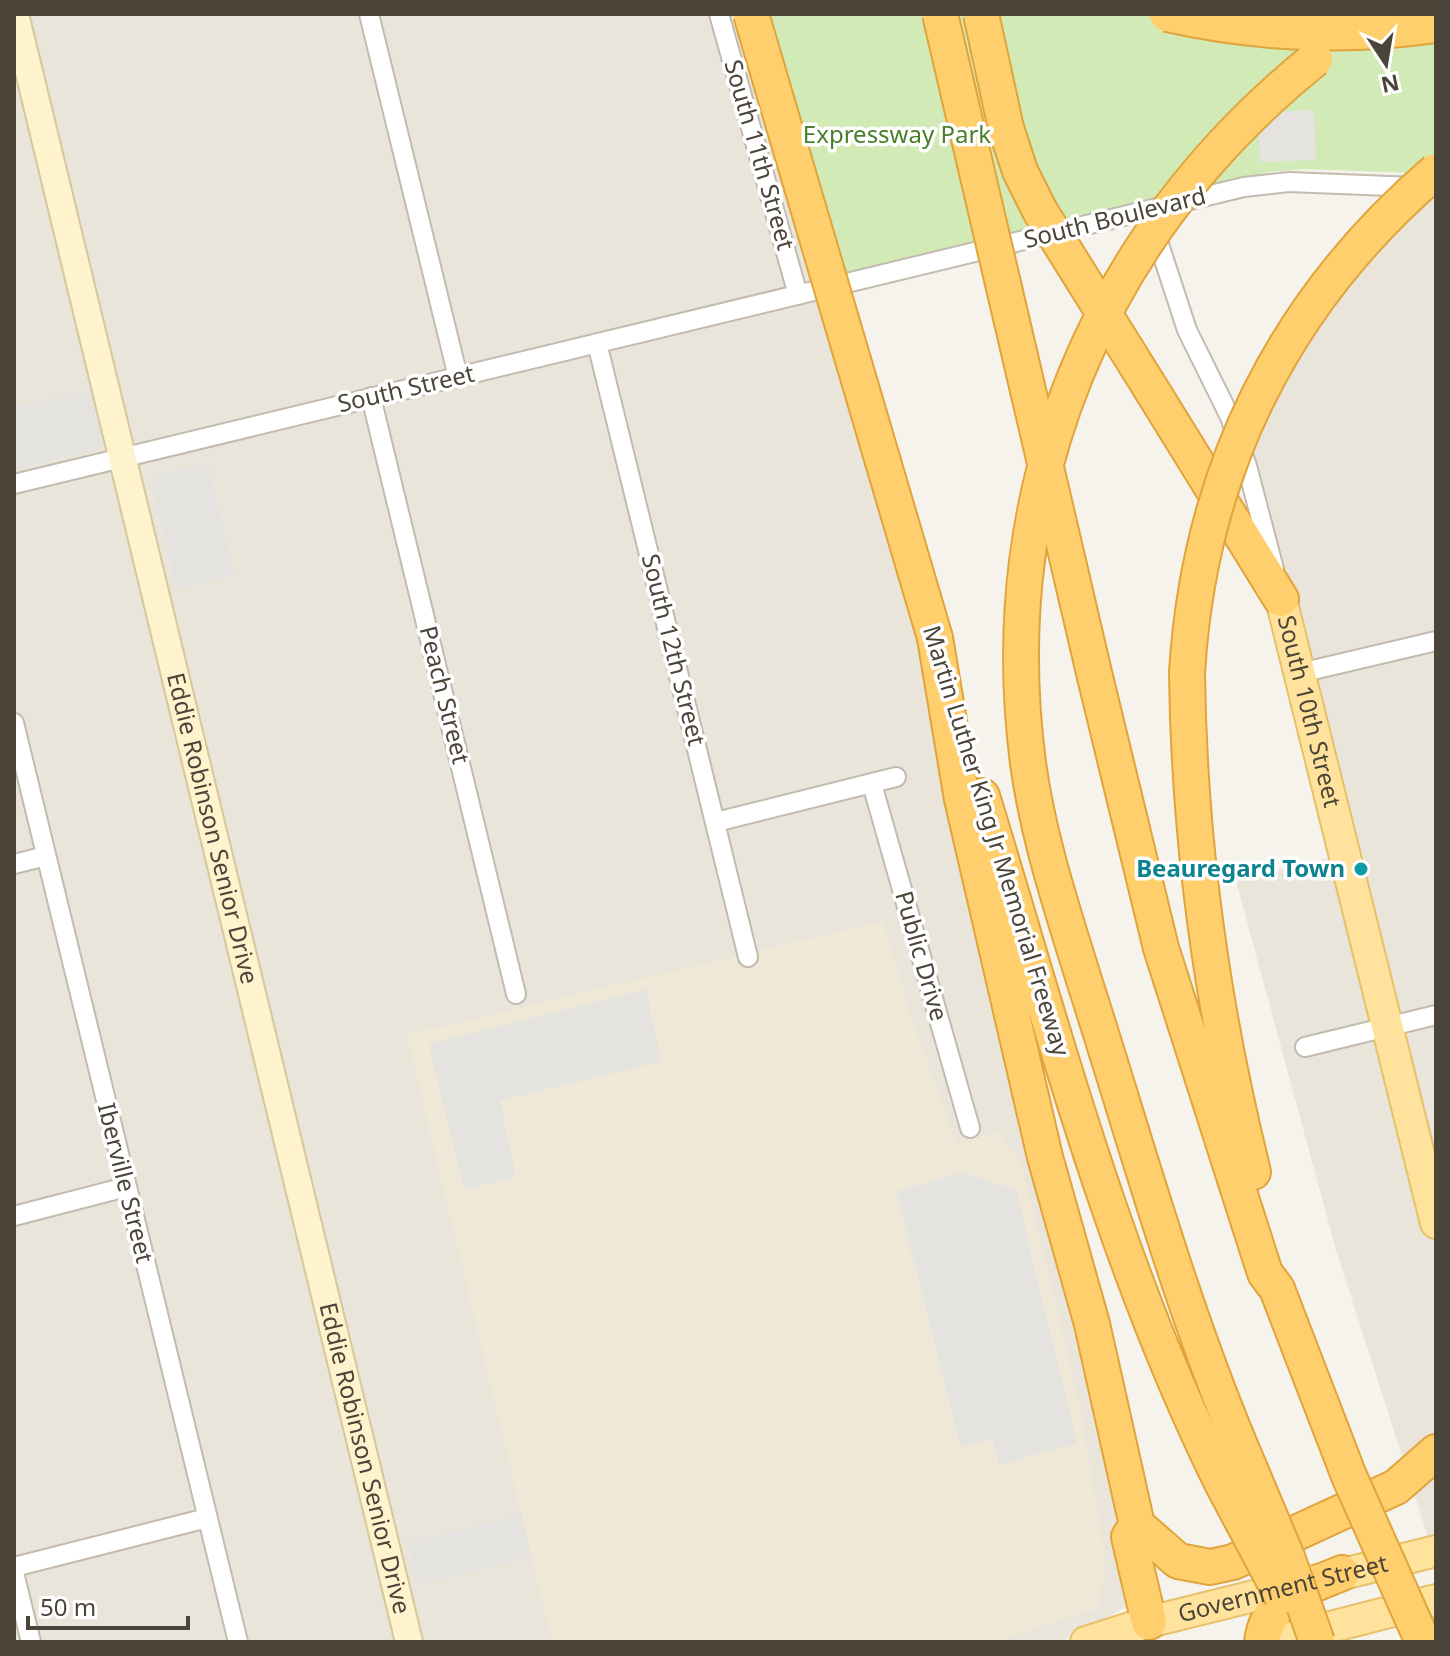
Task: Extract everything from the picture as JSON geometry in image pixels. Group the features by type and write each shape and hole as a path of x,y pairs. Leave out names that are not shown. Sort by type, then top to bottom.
{"highway":[{"name":"Martin Luther King Jr Memorial Freeway","path":"751,14 935,638 972,797 1117,1232 1175,1380 1236,1476 1308,1642"},
{"path":"940,14 1161,948 1273,1277 1349,1476 1423,1642"},
{"path":"981,14 1006,128 1020,171 1040,211 1281,599"},
{"path":"1167,14 1289,32 1367,32 1436,25"},
{"path":"1317,1642 1287,1557 1236,1476 1209,1372 1163,1240 1144,1169 1084,980 1043,837 1030,777 1020,642 1023,579 1046,458 1094,330 1155,226 1228,138 1292,77 1384,14"},
{"path":"1273,1277 1207,948 1191,792 1187,673 1194,599 1210,522 1234,448 1286,344 1331,278 1383,220 1436,171"},
{"path":"972,797 1045,1157 1092,1324 1137,1525 1178,1561 1210,1567 1233,1562 1396,1487 1436,1452"},
{"path":"1137,1525 1129,1537 1151,1632"},
{"path":"1262,1642 1268,1618 1283,1600 1342,1573"}],"main road":[{"name":"South 10th Street","path":"1281,599 1436,1223"},
{"name":"Government Street","path":"1086,1642 1151,1632 1342,1573 1436,1551"},
{"name":"Government Street","path":"1272,1642 1436,1600"}],"street":[{"name":"Eddie Robinson Senior Drive","path":"15,14 409,1642"},
{"path":"369,14 458,377"},
{"name":"South 11th Street","path":"719,14 798,295"},
{"name":"South Boulevard","path":"798,295 1150,209 1269,184 1436,186"},
{"name":"South 10th Street","path":"1150,209 1171,289 1230,417 1247,466 1281,599"},
{"name":"South Street","path":"14,484 798,295"},
{"name":"South 12th Street","path":"597,343 748,957"},
{"name":"Peach Street","path":"371,397 516,994"},
{"path":"1300,673 1436,641"},
{"name":"Iberville Street","path":"14,723 238,1642"},
{"path":"716,822 896,777"},
{"name":"Public Drive","path":"872,784 970,1128"},
{"path":"14,864 46,856"},
{"path":"1305,1047 1436,1015"},
{"path":"14,1216 126,1187"},
{"path":"14,1567 207,1518"},
{"path":"14,1573 31,1642"}],"shaded area":[{"path":"14,14 752,14 1002,863 1143,1598 1061,1642 14,1642"},
{"path":"1314,110 1316,160 1260,162 1258,113"},
{"name":"Beauregard Town","path":"1436,195 1436,1562 1336,1250 1236,881 1337,856 1241,483 1283,387 1310,341 1344,292 1389,239"},
{"path":"89,390 104,447 14,470 14,407"},
{"path":"208,463 234,574 177,590 151,477"},
{"path":"883,921 911,1017 956,1143 997,1132 1021,1162 1079,1402 1106,1561 1098,1608 996,1642 552,1642 407,1035"},
{"path":"646,989 661,1061 500,1101 516,1177 464,1190 429,1044"},
{"path":"963,1172 1016,1190 1077,1443 999,1465 992,1439 960,1447 896,1192"},
{"path":"521,1515 531,1556 418,1585 409,1542"}],"green space":[{"name":"Expressway Park","path":"734,14 1436,14 1436,174 1306,169 1268,172 812,280"}],"place":[{"name":"Beauregard Town","path":"1361,869"}]}
